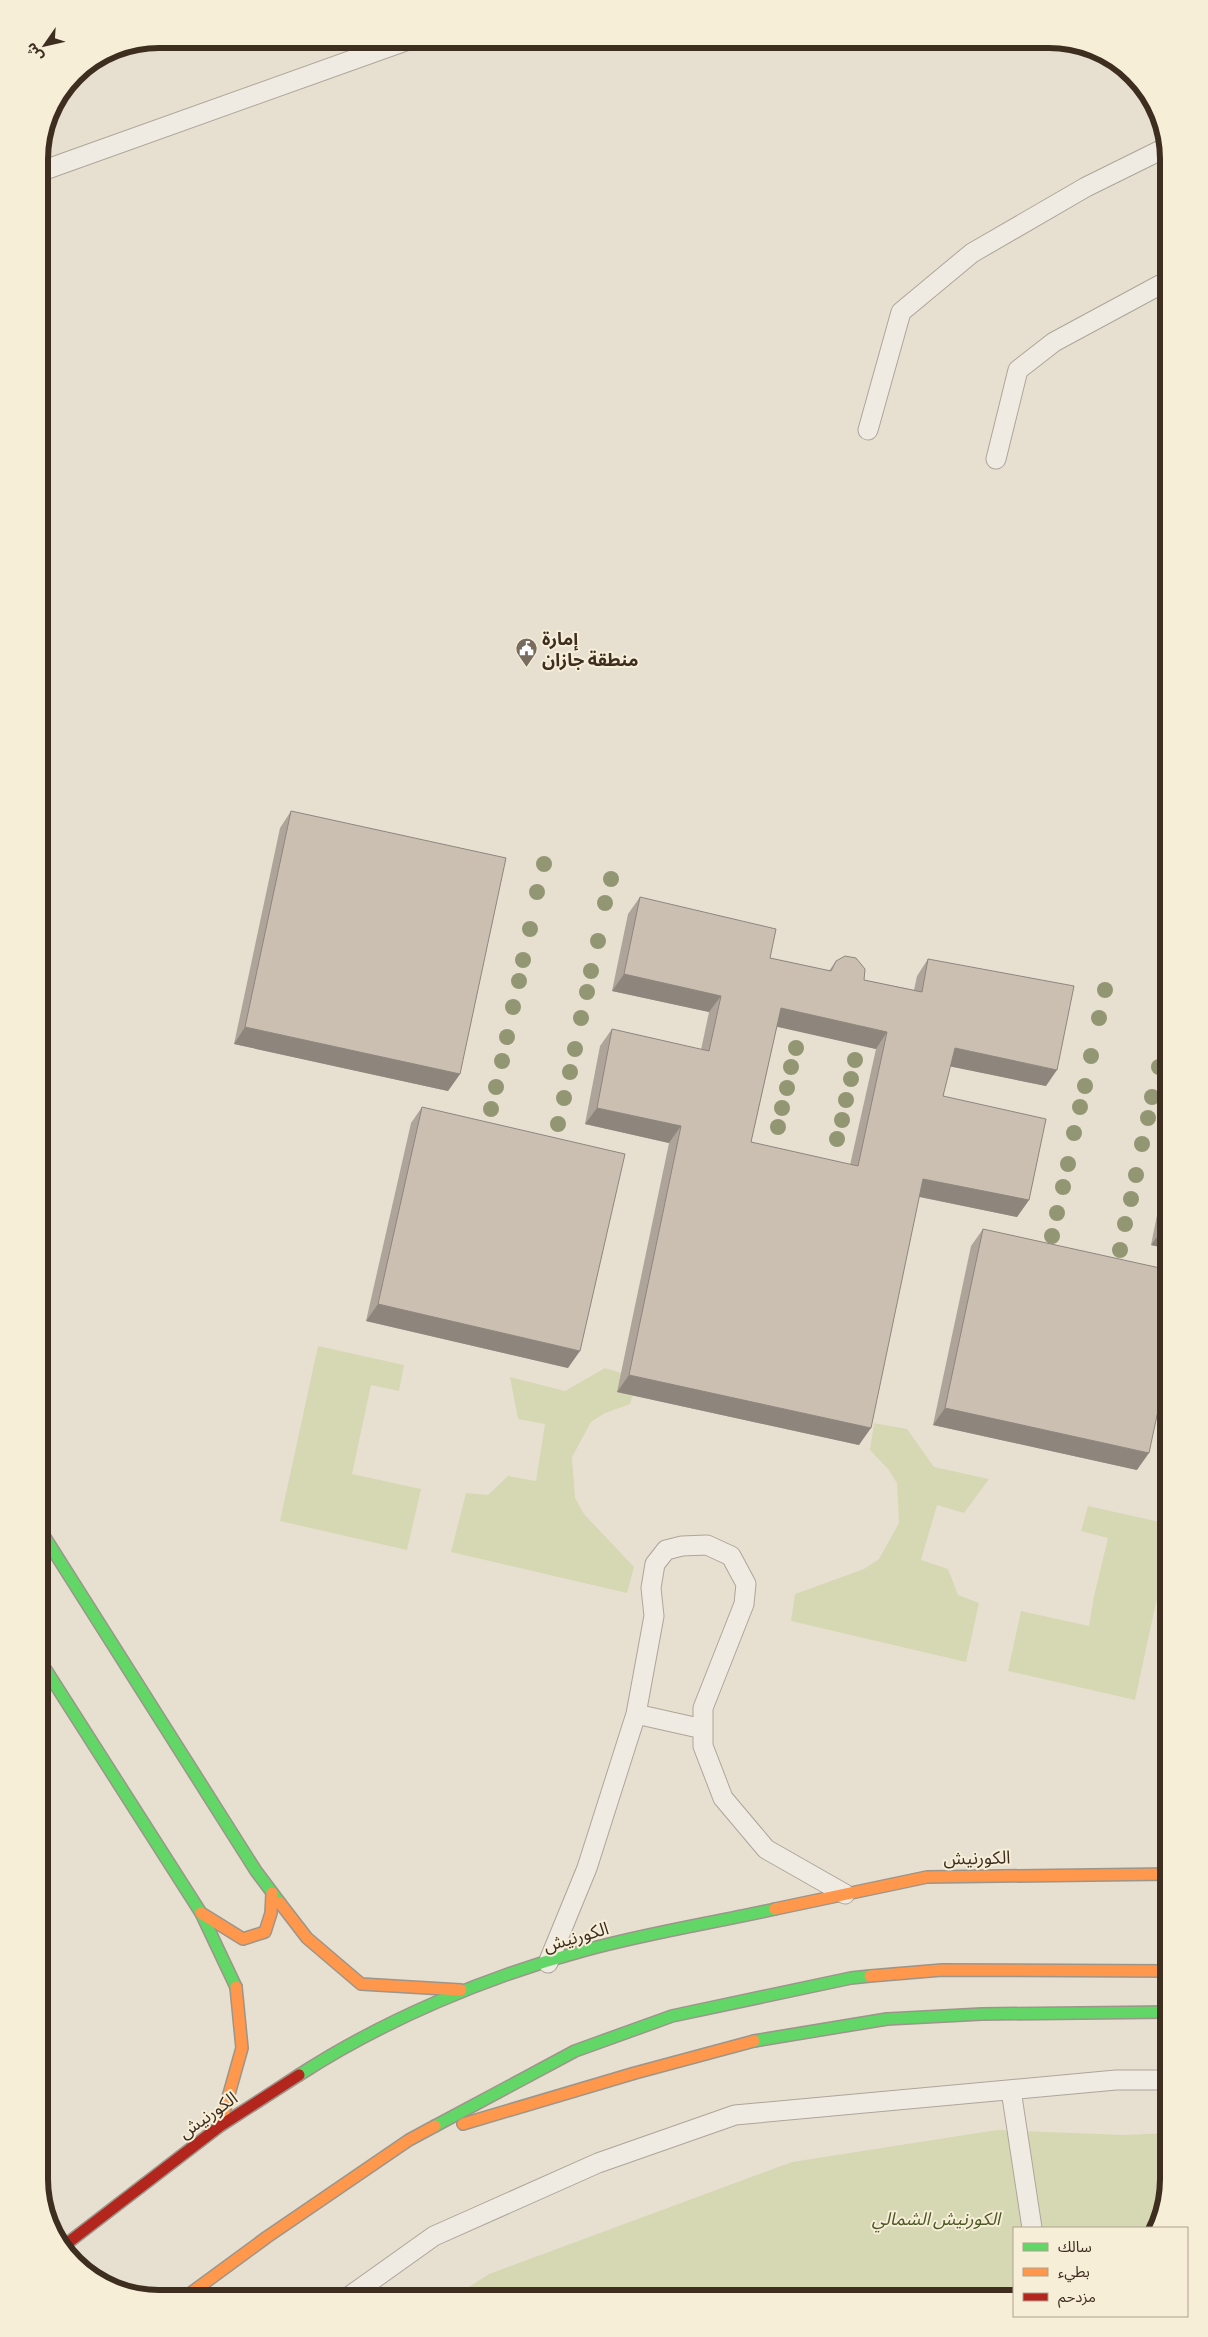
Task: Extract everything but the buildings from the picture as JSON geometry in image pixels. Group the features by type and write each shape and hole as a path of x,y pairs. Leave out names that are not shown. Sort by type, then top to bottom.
{"main road":[{"path":"48,1542 256,1871 306,1938 362,1984 463,1990"},
{"path":"48,1673 202,1913 238,1991 242,2048 220,2126"},
{"name":"الكورنيش","path":"68,2243 220,2126 333,2053 463,1990 586,1950 926,1876 1160,1874"},
{"path":"202,1913 243,1939 265,1932 271,1912 272,1893"},
{"path":"196,2289 266,2237 409,2140 575,2051 672,2016 851,1978 942,1970 1160,1971"},
{"path":"409,2140 635,2073 771,2037 897,2019 982,2014 1160,2012"}],"lane":[{"path":"48,169 386,48"},
{"path":"868,430 901,312 972,253 1086,187 1160,151"},
{"path":"996,458 1018,370 1054,342 1160,285"},
{"path":"548,1963 587,1868 636,1714 654,1616 651,1588 656,1564 666,1550 682,1546 708,1546 731,1556 746,1584 744,1604 703,1708 703,1746 723,1798 766,1849 845,1894"},
{"path":"636,1714 703,1729"},
{"path":"359,2289 434,2236 598,2163 735,2115 1116,2080 1160,2080"},
{"path":"1011,2090 1032,2227"}],"green space":[{"path":"318,1346 404,1365 399,1391 371,1385 352,1474 421,1489 407,1550 280,1521"},
{"path":"605,1368 638,1378 630,1404 605,1413 591,1422 572,1457 575,1498 584,1514 634,1567 627,1593 451,1552 466,1493 488,1495 508,1476 536,1481 545,1424 518,1419 510,1377 565,1391"},
{"path":"874,1423 907,1429 934,1467 989,1479 964,1513 937,1505 921,1560 948,1569 958,1595 979,1603 966,1662 791,1621 795,1594 864,1569 879,1559 899,1523 897,1483 888,1469 870,1450"},
{"path":"1088,1506 1160,1522 1160,1584 1135,1700 1008,1671 1021,1611 1089,1626 1108,1538 1081,1531"},
{"name":"الكورنيش الشمالي","path":"997,2130 1124,2135 1160,2133 1160,2185 1155,2214 1149,2227 1013,2227 1013,2290 465,2289 489,2274 792,2162"}],"traffic: fast":[{"path":"48,1542 256,1871 280,1903"},
{"path":"48,1673 201,1913 236,1987"},
{"path":"299,2075 401,2018 475,1986 512,1973 609,1944 775,1909"},
{"path":"435,2126 575,2051 672,2016 851,1978 870,1976"},
{"path":"754,2041 887,2019 982,2014 1160,2012"}],"traffic: slow":[{"path":"775,1909 927,1877 1160,1874"},
{"path":"201,1913 243,1939 265,1932 271,1913 272,1893"},
{"path":"280,1903 307,1938 361,1984 461,1990"},
{"path":"870,1976 942,1970 1160,1971"},
{"path":"220,2126 242,2048 236,1987"},
{"path":"463,2124 635,2073 754,2041"},
{"path":"196,2289 267,2237 409,2140 435,2126"}],"traffic: jam":[{"path":"68,2243 220,2126 299,2075"}],"place":[{"name":"إمارة منطقة جازان","path":"526,668"}]}
